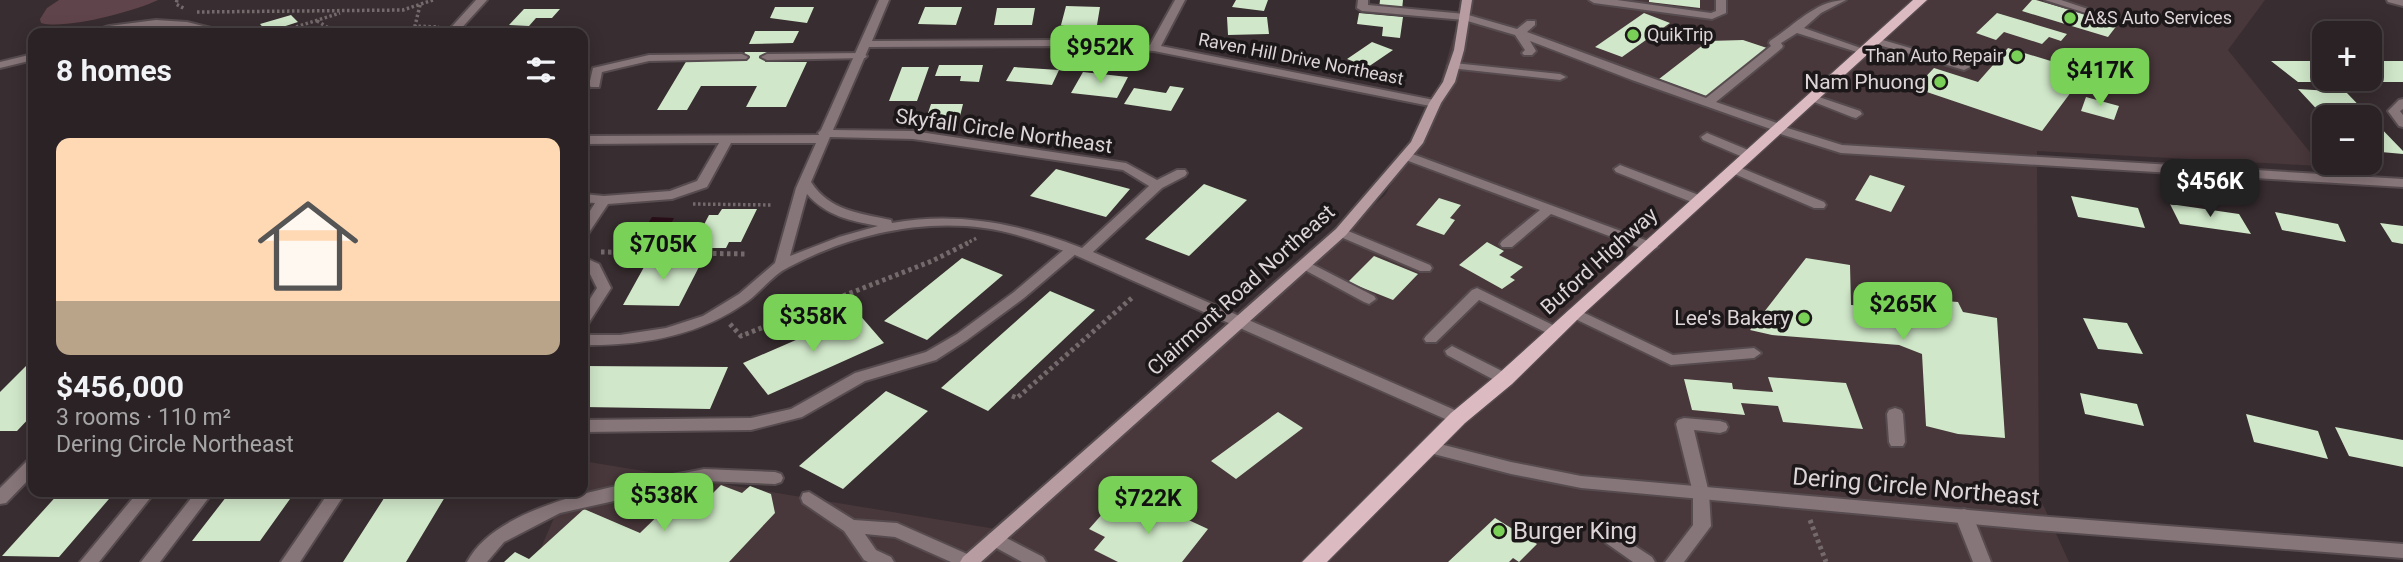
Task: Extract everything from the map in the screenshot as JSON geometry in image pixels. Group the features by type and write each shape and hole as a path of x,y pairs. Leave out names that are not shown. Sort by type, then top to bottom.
{"main road":[{"name":"Clairmont Road Northeast","path":"969,562 1341,232 1416,143 1454,66 1467,0"},
{"name":"Buford Highway","path":"1314,562 1458,418 1505,379 1554,331 1651,247 1699,200 1921,0"}],"street":[{"path":"456,28 482,0"},
{"path":"781,265 786,238 805,182 884,0"},
{"path":"1154,48 1180,0"},
{"path":"1363,0 1362,8 1465,17 1519,33 1778,129 1841,149 2403,183"},
{"path":"1424,14 1426,0"},
{"path":"1594,0 1712,16 1721,13 1721,0"},
{"path":"1707,103 1778,46 1774,43 1817,11 1841,0"},
{"path":"2050,0 2088,11"},
{"path":"2392,0 2403,3"},
{"path":"123,28 158,22 202,28"},
{"path":"1519,33 1531,23"},
{"path":"1796,29 1864,51"},
{"path":"1519,33 1531,51 1521,62"},
{"path":"1876,41 1964,67"},
{"name":"Raven Hill Drive Northeast","path":"867,44 1056,43 1154,48 1434,103"},
{"path":"767,57 861,56"},
{"path":"595,85 597,70 649,58 742,57"},
{"path":"0,65 28,58"},
{"path":"1454,66 1521,62 1560,77"},
{"path":"1812,98 1856,114"},
{"path":"2403,102 2394,111 2403,122"},
{"name":"Skyfall Circle Northeast","path":"588,140 726,141 913,135 1126,167 1157,185"},
{"path":"1707,137 1749,155"},
{"path":"588,198 604,200 672,195 702,184 726,141"},
{"path":"1407,156 1651,247"},
{"path":"1620,169 1699,200"},
{"path":"1734,169 1819,205"},
{"path":"588,426 751,424 796,413 860,377 930,356 962,337 1077,252 1157,185 1181,173"},
{"path":"805,182 814,199 837,213 898,225"},
{"path":"588,224 604,200"},
{"path":"1507,244 1549,209"},
{"path":"588,340 620,340 668,333 708,319 744,297 781,265 829,243 878,228 956,221 1011,230 1077,252 1458,418"},
{"path":"1341,232 1425,268"},
{"path":"588,264 594,267 604,288 588,313"},
{"path":"1306,265 1369,299"},
{"path":"1431,339 1478,293 1554,331"},
{"path":"1574,313 1665,365 1754,353"},
{"path":"1452,351 1505,379"},
{"path":"1895,414 1897,442"},
{"path":"1674,562 1702,526 1700,493 1684,424 1720,427"},
{"name":"Dering Circle Northeast","path":"1428,447 1581,482 2403,551"},
{"path":"0,498 28,470"},
{"path":"475,562 498,537 556,507 704,475 775,478"},
{"path":"89,562 142,497"},
{"path":"150,562 201,497"},
{"path":"289,562 334,497"},
{"path":"809,498 850,526 875,560"},
{"path":"1964,516 1982,562"},
{"path":"850,526 897,530 969,562"},
{"path":"1612,538 1646,562"},
{"path":"995,539 1037,562"}],"path":[{"path":"177,0 176,4 183,9 199,12 393,10 433,0"},
{"path":"420,5 415,26 439,27"},
{"path":"292,28 344,12"},
{"path":"317,20 326,28"},
{"path":"730,324 741,336 932,261 981,236"},
{"path":"598,251 748,254"},
{"path":"1013,396 1017,398 1134,296"},
{"path":"1811,520 1826,562"}],"shaded area":[{"path":"59,0 158,0 118,14 83,22 41,23 40,19 47,8"},
{"path":"1460,0 2265,0 2228,50 2312,155 2312,166 2037,151 2039,496 2069,562 535,562 563,497 588,497 588,462 996,529 1385,195 1433,109 1457,23"},
{"path":"652,217 674,218 672,222 684,222 677,234 664,234 661,239 639,238"}],"building":[{"path":"1236,0 1268,0 1264,11 1232,7"},
{"path":"1380,0 1403,0 1402,10 1379,9"},
{"path":"1700,0 1700,8 1649,2"},
{"name":"A&S Auto Services","path":"2032,0 2118,24 2108,37 2022,11"},
{"path":"1066,6 1100,7 1097,25 1061,25"},
{"path":"775,7 814,7 807,23 770,18"},
{"path":"925,7 962,7 956,25 918,24"},
{"path":"997,8 1035,8 1032,25 994,25"},
{"path":"524,9 560,9 552,18 536,18 529,26 509,25"},
{"path":"1359,13 1403,17 1400,38 1382,36 1383,27 1357,24"},
{"name":"QuikTrip","path":"1644,13 1670,23 1622,57 1595,47"},
{"path":"1997,13 2067,34 2061,41 2049,37 2042,44 2004,32 1996,40 1976,33"},
{"path":"291,15 298,22 279,28 264,28 260,24"},
{"path":"1227,17 1267,17 1269,34 1228,35"},
{"path":"755,31 799,31 793,43 749,44"},
{"path":"1743,40 1767,48 1708,97 1659,79 1708,41"},
{"path":"1372,42 1393,50 1368,67 1347,59"},
{"path":"2008,48 2064,65 2057,73 2080,80 2042,131 1915,88 1934,68 1978,82"},
{"path":"745,52 770,52 765,62 807,62 786,107 746,107 757,86 701,86 687,110 657,110 687,60 740,60"},
{"path":"2271,61 2312,61 2312,82 2298,82"},
{"path":"2382,61 2403,61 2403,82 2382,82"},
{"path":"939,65 983,65 979,82 960,81 961,76 935,76"},
{"path":"902,67 929,67 917,101 889,101"},
{"path":"1014,67 1059,70 1052,85 1006,81"},
{"path":"1083,72 1128,77 1117,98 1071,93"},
{"path":"1170,86 1184,88 1171,111 1124,104 1134,88 1166,93"},
{"path":"2298,89 2346,92 2359,105 2313,105"},
{"path":"2086,97 2119,106 2114,120 2081,111"},
{"path":"931,104 963,104 960,116 927,116"},
{"path":"2382,129 2403,151 2403,154 2382,152"},
{"path":"1056,169 1130,189 1106,217 1030,196"},
{"path":"1870,175 1905,186 1891,212 1855,200"},
{"path":"1204,184 1247,200 1189,256 1145,239"},
{"path":"2071,196 2138,208 2145,228 2078,217"},
{"path":"1439,198 1461,205 1450,218 1455,220 1444,235 1416,225"},
{"path":"2170,204 2239,214 2251,234 2180,224"},
{"path":"722,209 757,209 741,242 729,242 726,248 702,248 707,238 697,238 709,215 718,215"},
{"path":"2275,212 2338,224 2346,242 2282,230"},
{"path":"2380,223 2403,226 2403,244 2392,242"},
{"path":"1487,242 1504,251 1499,255 1523,267 1510,277 1515,280 1502,289 1459,265"},
{"path":"1374,256 1418,274 1393,300 1348,282"},
{"path":"649,258 703,259 679,306 623,305"},
{"path":"962,258 1003,275 927,340 884,321"},
{"path":"1806,258 1850,265 1851,305 1879,307 1880,296 1958,302 1963,312 1997,318 2005,438 1958,434 1926,426 1922,354 1899,345 1772,335 1750,330"},
{"path":"1050,291 1095,310 988,411 941,388"},
{"path":"858,313 884,343 768,395 743,363"},
{"path":"2083,318 2127,323 2143,354 2098,349"},
{"path":"28,364 28,419 17,431 0,431 0,392"},
{"path":"588,366 728,367 710,409 588,407"},
{"path":"1768,377 1846,383 1863,429 1783,422 1778,406 1741,403 1745,415 1692,410 1684,379 1732,383 1733,389 1773,392"},
{"path":"886,391 928,411 843,489 799,466"},
{"path":"2080,393 2137,404 2144,426 2085,414"},
{"path":"1278,412 1303,428 1236,479 1211,461"},
{"path":"2246,414 2318,431 2328,459 2254,442"},
{"path":"2335,427 2403,440 2403,467 2349,456"},
{"path":"721,485 742,493 750,486 771,494 775,513 729,562 504,562 515,552 529,559 584,509 640,533 673,501 695,511"},
{"path":"55,497 111,497 59,557 2,556"},
{"path":"226,497 291,497 260,541 192,541"},
{"path":"385,497 445,497 406,562 343,562"},
{"path":"1143,499 1208,529 1182,562 1118,562 1094,550 1105,537 1089,529 1104,512 1124,522"},
{"name":"Burger King","path":"1495,518 1537,544 1519,562 1513,558 1509,562 1448,562"}],"place":[{"name":"A&S Auto Services","path":"2070,18"},
{"name":"QuikTrip","path":"1633,35"},
{"name":"Than Auto Repair","path":"2017,56"},
{"name":"Nam Phuong","path":"1940,82"},
{"name":"Lee's Bakery","path":"1804,318"},
{"name":"Burger King","path":"1499,531"}]}
